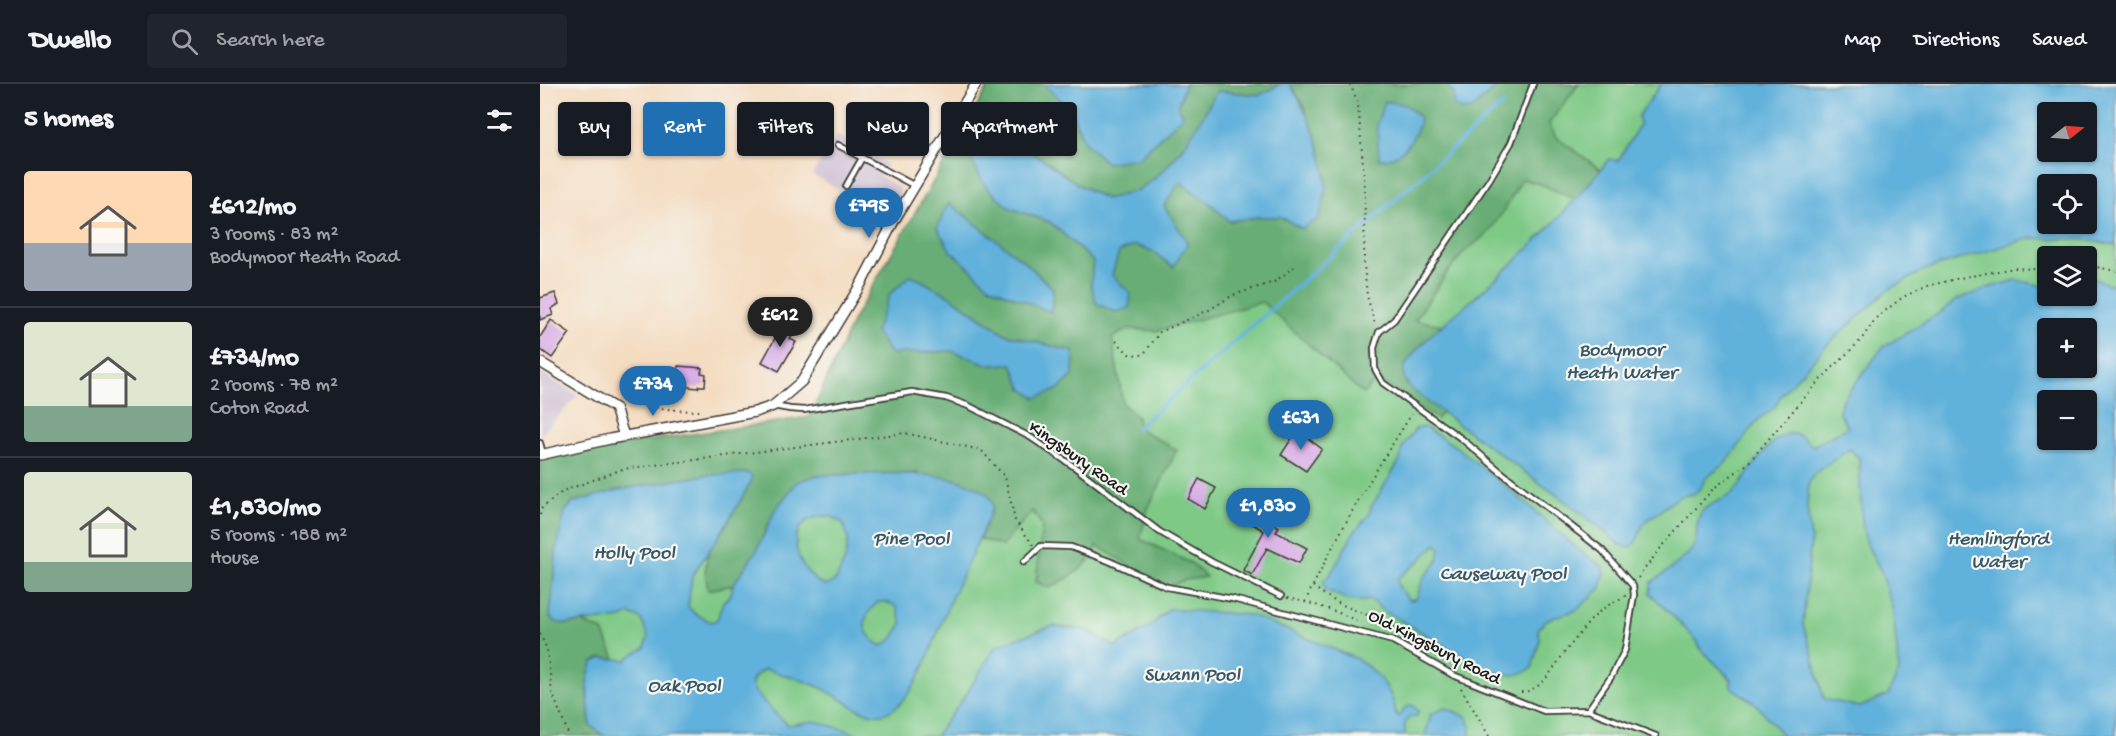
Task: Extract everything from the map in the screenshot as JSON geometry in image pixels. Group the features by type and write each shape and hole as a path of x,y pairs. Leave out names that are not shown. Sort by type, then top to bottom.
{"street":[{"path":"541,454 755,412 773,406 802,381 861,284 915,186 976,84"},
{"path":"540,362 611,405 618,414 624,436"}],"lane":[{"path":"1533,84 1511,143 1489,180 1394,320 1379,332 1374,348 1375,369 1383,383 1462,440 1602,550 1632,586 1635,595 1625,650 1611,677 1588,710"},
{"path":"838,145 915,186"},
{"path":"846,186 862,158"},
{"name":"Kingsbury Road","path":"773,406 804,410 912,392 946,398 969,406 1030,436 1160,532 1212,562 1281,596"},
{"path":"540,443 541,454"},
{"name":"Old Kingsbury Road","path":"1037,549 1041,546 1071,547 1167,587 1233,599 1393,641 1453,675 1544,711 1588,710 1656,736"},
{"path":"1024,562 1037,549"}],"path":[{"path":"1350,84 1358,103 1365,190 1364,265 1367,296 1379,332"},
{"path":"1116,341 1129,354 1143,355 1160,332 1209,310 1233,295 1274,282 1294,267"},
{"path":"2097,267 2116,271"},
{"path":"1516,693 1526,692 1544,681 1597,613 1629,594 1632,586 1659,550 1714,488 1747,464 1818,382 1861,340 1876,318 1903,297 1927,286 2014,268 2037,269"},
{"path":"617,398 681,411 710,410"},
{"path":"1305,602 1337,536 1378,465 1416,408"},
{"path":"540,515 542,508 563,491 623,469 905,434 981,450 1005,477 1015,520 1037,549"},
{"name":"Old Kingsbury Road","path":"1281,596 1351,618 1367,627"},
{"path":"540,634 547,649 552,692 569,736"}],"shaded area":[{"path":"837,135 846,140 846,156 873,156 887,164 880,176 900,190 900,196 889,216 812,175 824,156 834,156 834,140"},
{"path":"540,373 578,395 540,436"}],"green space":[{"path":"990,84 2116,84 2116,736 540,736 540,461 582,450 810,417 853,320 948,156 1077,156 1077,102 980,102"},
{"path":"990,84 1044,84 1063,102 980,102"},
{"path":"1185,84 1281,84 1260,95 1217,91 1194,131 1176,156 1154,179 1130,193 1106,199 1077,184 1041,158 1010,208 1050,222 1093,261 1091,285 1112,275 1118,252 1134,245 1152,251 1173,267 1164,206 1180,182 1210,203 1229,221 1281,217 1302,229 1306,109 1290,84 1444,84 1472,109 1500,84 1579,84 1549,123 1556,137 1601,170 1577,200 1543,185 1522,179 1489,232 1463,253 1415,320 1442,325 1423,345 1406,384 1443,411 1437,419 1377,379 1363,394 1262,302 1156,331 1128,329 1112,338 1123,404 1137,417 1138,428 1177,450 1148,508 1140,539 1191,563 1206,577 1185,580 1167,587 1097,546 1084,566 1049,588 1036,582 1042,525 1032,511 1002,546 980,539 993,506 918,473 828,475 775,510 757,550 733,585 708,590 705,571 709,548 723,530 750,484 706,475 618,490 574,502 557,546 550,617 565,624 582,622 603,631 615,659 601,658 592,663 587,681 590,725 604,736 540,736 540,461 582,450 810,417 853,320 948,156 1077,156 1077,125 1085,143 1138,158 1183,116 1178,106","holes":["1026,263 1053,289 1051,312 989,286","948,295 1005,334 1074,352 1022,388 1012,364 990,365 952,351"]}],"water":[{"path":"1044,84 1185,84 1178,105 1183,116 1138,158 1107,163 1085,143 1077,125 1077,102 1063,102"},
{"path":"1281,84 1290,84 1309,120 1319,145 1325,171 1325,198 1319,218 1302,229 1281,217 1229,221 1210,203 1180,182 1164,206 1188,243 1173,267 1152,251 1135,245 1119,252 1112,275 1131,294 1129,308 1115,312 1097,304 1091,285 1093,261 1050,222 1010,208 985,186 972,161 973,156 1037,156 1077,184 1106,199 1125,195 1142,188 1154,179 1176,156 1194,131 1217,91 1260,95"},
{"path":"1444,84 1500,84 1472,109 1461,110 1454,105 1454,93"},
{"name":"Bodymoor Heath Water","path":"1661,84 2116,84 2116,245 2084,240 2031,238 1927,269 1888,290 1825,347 1782,394 1774,408 1759,419 1724,465 1706,478 1695,494 1680,496 1644,523 1637,540 1630,548 1620,545 1589,519 1419,395 1407,384 1404,370 1410,358 1429,337 1532,245 1591,182 1609,159 1618,161 1640,124 1638,117"},
{"path":"1385,101 1406,105 1420,118 1414,135 1403,150 1391,158 1379,159 1377,123"},
{"path":"949,203 1026,263 1053,289 1051,312 989,286 950,250 937,228"},
{"path":"911,275 948,295 1005,334 1074,352 1073,376 1057,390 1036,398 1022,388 1012,364 990,365 952,351 891,354 875,332 890,294"},
{"name":"Hemlingford Water","path":"2017,280 2037,285 2037,306 2097,306 2097,280 2116,286 2116,736 1783,736 1756,704 1731,687 1731,679 1650,593 1652,582 1675,566 1694,546 1698,518 1703,510 1732,494 1769,446 1779,438 1788,434 1798,435 1813,446 1848,427 1839,413 1841,402 1883,347 1943,311 1956,300","holes":["1850,449 1859,458 1862,524 1867,545 1881,571 1893,611 1899,671 1888,695 1860,707 1824,699 1803,625 1811,540 1807,507 1809,482 1815,473"]},
{"name":"Causeway Pool","path":"1425,427 1458,448 1519,497 1580,551 1602,566 1604,573 1601,588 1577,610 1546,620 1538,629 1540,639 1532,668 1527,671 1512,675 1492,672 1380,609 1374,602 1349,600 1326,591 1324,580 1330,575 1354,532 1369,515 1371,507 1400,460 1402,448 1416,428","holes":["1436,544 1440,548 1438,561 1424,577 1416,599 1409,600 1399,587 1397,579"]},
{"path":"748,473 752,477 723,530 692,576 688,607 695,614 711,622 717,620 723,602 731,594 733,585 757,550 775,510 797,482 814,476 828,475 911,474 955,479 973,485 989,497 993,506 988,519 920,674 911,691 900,704 888,712 868,713 829,692 798,679 765,669 754,678 752,683 756,692 788,725 815,721 866,736 604,736 590,725 587,681 592,663 601,658 627,660 645,648 648,636 641,619 630,614 621,618 565,624 556,622 550,617 557,546 565,511 574,502 618,490 706,475","holes":["831,516 843,523 848,538 846,557 836,580 826,586 817,581 801,562 796,540 798,530 805,522 817,517","878,602 887,602 897,607 902,624 892,639 882,646 870,636 865,626 868,614"]},
{"name":"Swann Pool","path":"1169,609 1251,615 1357,659 1383,682 1392,698 1396,715 1399,716 1405,708 1412,705 1418,711 1417,716 1410,717 1405,723 1405,736 935,736 965,696 996,646 1052,626 1088,630 1115,647 1148,628"},
{"path":"1445,708 1466,716 1471,727 1469,736 1425,736 1431,714"}],"building":[{"path":"555,293 559,304 551,309 553,315 540,320 540,298"},
{"path":"551,320 570,333 552,358 540,349 540,337"},
{"path":"783,324 795,331 790,339 796,342 779,371 762,362"},
{"path":"678,366 702,368 701,373 706,374 705,386 698,388 680,386 681,379 677,379"},
{"path":"1297,430 1322,449 1306,471 1281,455"},
{"path":"1199,479 1216,488 1205,509 1188,499"},
{"path":"1237,500 1279,527 1276,532 1307,548 1299,563 1267,548 1252,575 1243,570 1264,531 1231,510"}],"waterway":[{"path":"1137,428 1503,104"}],"water label":[{"name":"Pine Pool","path":"911,537"},
{"name":"Holly Pool","path":"634,551"},
{"name":"Oak Pool","path":"684,684"}]}
